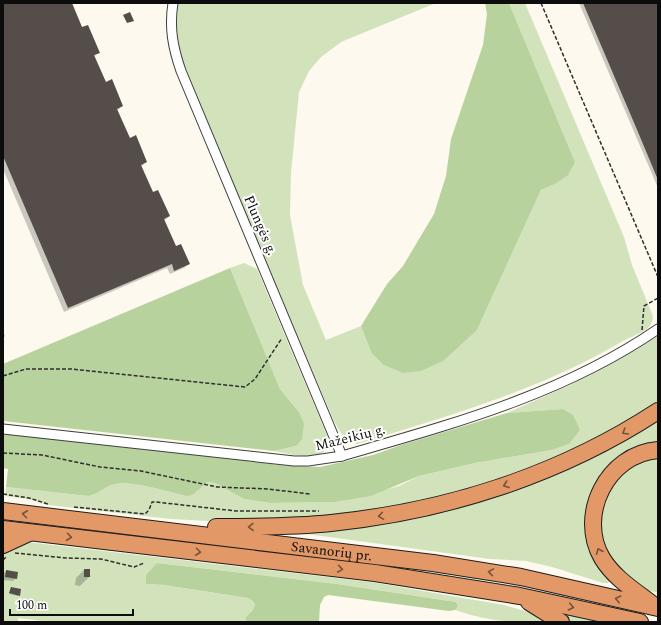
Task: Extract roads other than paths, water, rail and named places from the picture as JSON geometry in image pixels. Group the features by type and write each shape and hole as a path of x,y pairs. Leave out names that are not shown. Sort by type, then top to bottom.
{"highway":[{"path":"147,528 246,527 330,523 422,509 477,495 543,472 607,443 658,411"},
{"path":"657,608 622,581 607,566 595,540 593,522 597,500 612,472 637,455 658,450"},
{"name":"Savanorių pr.","path":"3,511 433,563 521,577 657,608"},
{"name":"Savanorių pr.","path":"3,529 301,563 520,596 640,622"},
{"path":"8,551 30,532"},
{"path":"520,596 561,622"}],"street":[{"name":"Plungės g.","path":"173,3 171,31 173,48 181,71 342,456"},
{"name":"Mažeikių g.","path":"3,429 294,460 308,461 342,456 452,423 534,396 593,368 658,330"}]}
